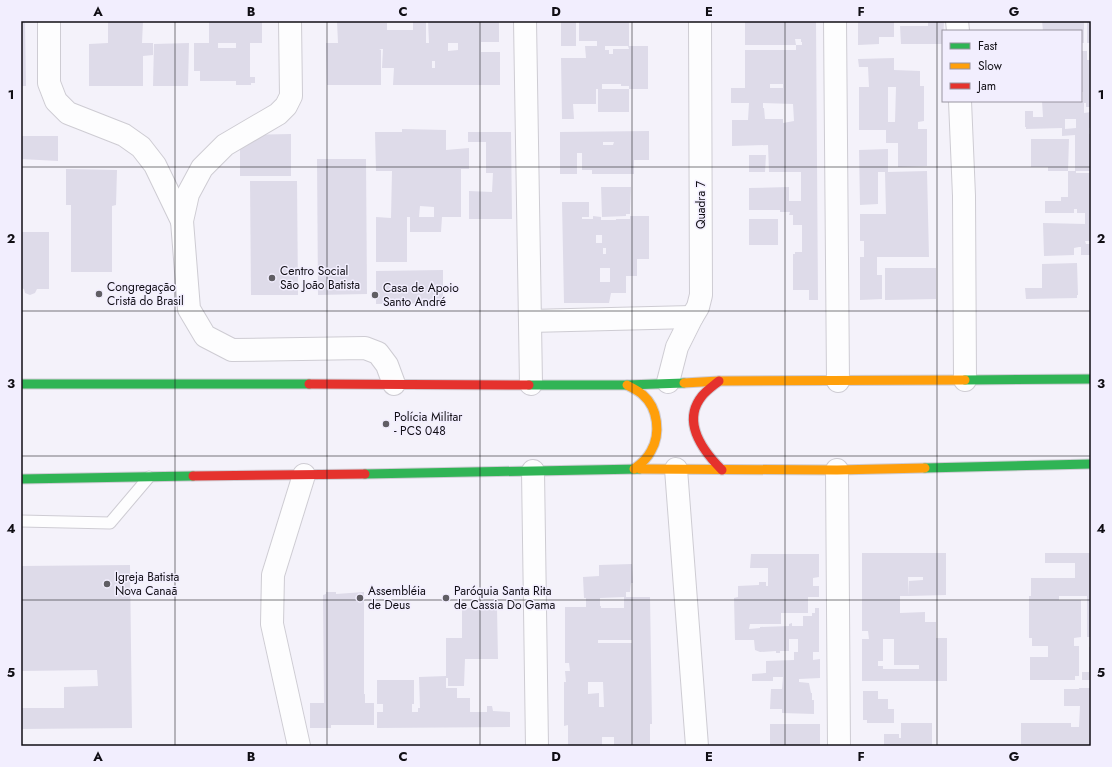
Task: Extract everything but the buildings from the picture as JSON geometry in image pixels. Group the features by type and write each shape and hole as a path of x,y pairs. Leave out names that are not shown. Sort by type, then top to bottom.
{"main road":[{"path":"21,384 627,385 668,382 719,381 1091,379"},
{"path":"719,381 702,396 693,416 699,441 707,454 722,470"},
{"path":"627,385 644,396 652,406 656,421 657,436 654,447 648,456 634,469"},
{"path":"21,479 634,469 837,470 1091,464"}],"street":[{"path":"49,21 49,83 56,101 68,113 124,135 140,146 155,165 182,221"},
{"path":"290,21 291,96 286,106 278,114 225,145 202,168 188,194 182,221 189,309 205,336 232,350 365,348 378,353 387,365 394,384"},
{"path":"525,21 532,384"},
{"name":"Quadra 7","path":"668,382 677,347 698,307 701,295 700,21"},
{"path":"835,21 838,381"},
{"path":"960,102 964,196 965,380"},
{"path":"530,321 692,316"},
{"path":"676,469 697,746"},
{"path":"837,470 839,746"},
{"path":"533,471 537,746"},
{"path":"299,746 272,624 272,617 273,575 304,475"}],"lane":[{"path":"21,522 110,523 150,477"}],"traffic: fast":[{"path":"965,380 1091,379"},
{"path":"529,385 627,385 684,383"},
{"path":"21,384 309,384"},
{"path":"925,468 1091,464"},
{"path":"365,474 640,469"},
{"path":"21,479 193,476"}],"traffic: slow":[{"path":"684,383 719,381 965,380"},
{"path":"627,385 640,392 648,400 655,414 657,429 651,451 644,461 634,469"},
{"path":"640,469 837,470 925,468"}],"traffic: jam":[{"path":"719,381 702,396 696,406 694,426 702,445 722,470"},
{"path":"309,384 529,385"},
{"path":"193,476 365,474"}],"place":[{"name":"Centro Social São João Batista","path":"272,278"},
{"name":"Congregação Cristã do Brasil","path":"99,294"},
{"name":"Casa de Apoio Santo André","path":"375,295"},
{"name":"Polícia Militar - PCS 048","path":"386,424"},
{"name":"Igreja Batista Nova Canaã","path":"107,584"},
{"name":"Assembléia de Deus","path":"360,598"},
{"name":"Paróquia Santa Rita de Cassia Do Gama","path":"446,598"}]}
